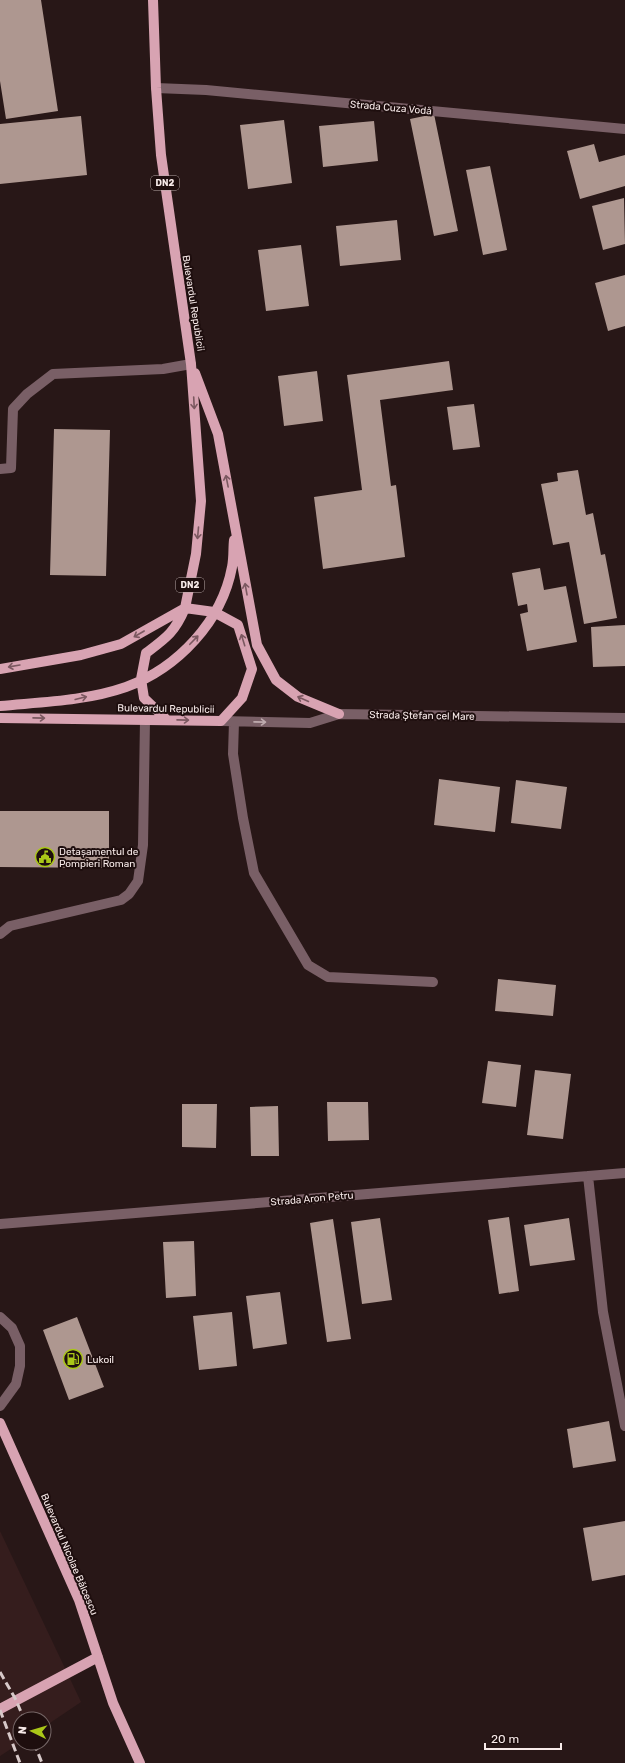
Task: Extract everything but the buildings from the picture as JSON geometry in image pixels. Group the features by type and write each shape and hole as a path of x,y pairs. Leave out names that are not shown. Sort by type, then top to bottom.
{"main road":[{"name":"Bulevardul Republicii","path":"141,679 146,653 169,636 179,623 185,608 196,554 201,501 191,364 161,155 156,88 153,0"},
{"name":"DN2","path":"191,364 218,434 234,520"},
{"name":"Bulevardul Republicii","path":"0,706 73,700 126,686 154,673 180,655 205,629 222,598 232,566 234,520"},
{"path":"234,520 257,645 276,680 298,697 339,714"},
{"path":"0,669 81,655 121,644 185,608 214,612 238,625 252,669"},
{"name":"Bulevardul Republicii","path":"0,718 221,721 242,698 252,669 257,645"},
{"path":"141,679 144,698 167,720"},
{"name":"Bulevardul Nicolae Bălcescu","path":"0,1423 79,1600 113,1703 140,1763"},
{"path":"0,1709 98,1657"}],"street":[{"name":"Strada Cuza Vodă","path":"156,88 206,90 625,129"},
{"path":"0,469 11,468 13,409 26,394 52,374 163,369 191,364"},
{"name":"Strada Ștefan cel Mare","path":"221,721 310,723 339,714 625,718"},
{"path":"0,934 10,926 121,900 129,894 138,881 143,845 145,720"},
{"path":"234,722 233,754 243,818 254,873 308,965 328,977 433,982"},
{"name":"Strada Aron Petru","path":"0,1224 625,1173"},
{"path":"588,1176 603,1312 625,1426"},
{"path":"0,1317 12,1328 20,1346 20,1366 16,1384 0,1406"}],"shaded area":[{"path":"0,1531 81,1702 52,1722 52,1711 12,1711 12,1748 0,1756"}],"railway":[{"path":"0,1672 21,1711"},
{"path":"0,1710 20,1763"},
{"path":"37,1751 42,1763"}],"place":[{"name":"Detașamentul de Pompieri Roman","path":"45,857"},
{"name":"Lukoil","path":"73,1359"}]}
